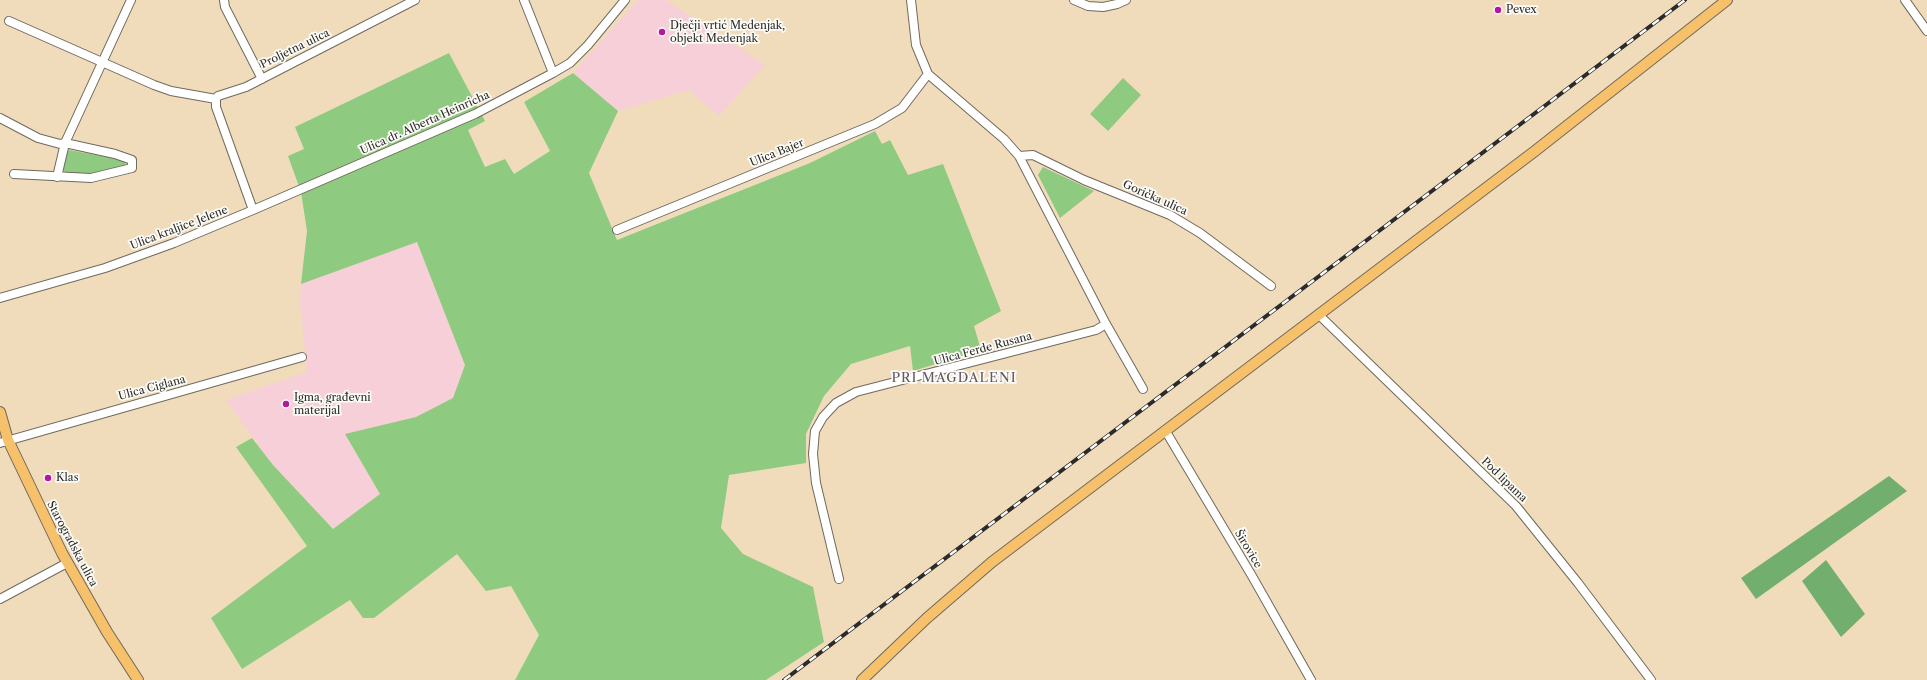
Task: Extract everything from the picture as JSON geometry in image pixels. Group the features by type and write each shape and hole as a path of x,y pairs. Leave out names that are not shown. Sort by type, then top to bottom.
{"main road":[{"path":"862,680 932,613 986,566 1535,151 1728,0"},
{"name":"Starogradska ulica","path":"0,412 4,441 68,563 138,680"}],"street":[{"path":"57,177 66,143 131,0"},
{"name":"Proljetna ulica","path":"224,0 225,7 262,79 415,0"},
{"path":"524,0 553,73"},
{"name":"Ulica dr. Alberta Heinricha","path":"253,210 475,114 553,73 570,63 588,45 625,0"},
{"path":"911,0 916,45 928,74 1004,139 1019,156 1106,324 1143,389"},
{"path":"1074,0 1095,7 1117,4 1126,0"},
{"path":"1905,0 1927,31"},
{"path":"9,20 103,63 171,91 216,99"},
{"name":"Ulica Bajer","path":"617,230 875,124 902,108 928,74"},
{"path":"253,210 216,107 216,99 221,94 246,87 262,79"},
{"path":"0,118 38,138 60,144 66,143 126,157 132,160 132,168 91,178 14,174"},
{"name":"Gorička ulica","path":"1019,156 1033,155 1084,180 1170,215 1200,233 1271,286"},
{"name":"Ulica kraljice Jelene","path":"0,298 104,268 174,243 253,210"},
{"name":"Pod lipama","path":"1319,315 1516,506 1578,583 1651,680"},
{"name":"Ulica Ferde Rusana","path":"839,579 816,483 813,454 815,431 823,417 836,403 856,392 1096,330 1106,324"},
{"name":"Ulica Ciglana","path":"4,441 302,357"},
{"name":"Širovice","path":"1165,430 1252,576 1311,680"},
{"path":"0,599 68,563"}],"shaded area":[{"name":"Dječji vrtić Medenjak, objekt Medenjak","path":"638,0 666,0 765,65 719,116 688,90 618,111 573,73"},
{"path":"417,242 465,365 453,398 416,417 345,434 380,494 333,529 273,465 226,400 307,372 300,303 301,284"}],"green space":[{"path":"449,53 485,121 468,130 485,167 505,159 514,174 550,151 524,102 573,73 618,111 589,173 617,240 810,163 875,131 882,144 890,140 908,175 943,164 1001,311 974,326 981,350 913,371 910,346 851,364 824,396 806,434 806,463 729,475 721,528 743,554 813,587 824,642 766,680 515,680 539,635 511,586 486,591 457,554 374,618 363,618 350,600 242,669 211,618 307,546 236,447 252,438 273,465 333,529 380,494 345,434 416,417 453,398 465,365 417,242 301,284 307,231 301,192 288,156 304,149 295,127"},
{"path":"1123,78 1141,95 1108,131 1090,114"},
{"path":"69,150 124,160 126,165 92,174 65,173 63,169 67,152"},
{"path":"1043,167 1094,191 1060,218 1038,175"},
{"path":"1889,476 1907,491 1756,599 1741,578"},
{"path":"1826,560 1865,614 1841,637 1802,581"}],"railway":[{"path":"784,680 1685,0"}],"place":[{"name":"Pevex","path":"1498,10"},
{"name":"Dječji vrtić Medenjak, objekt Medenjak","path":"662,32"},
{"name":"Igma, građevni materijal","path":"286,404"},
{"name":"Klas","path":"48,478"}],"district":[{"name":"PRI MAGDALENI","path":"954,378"}]}
